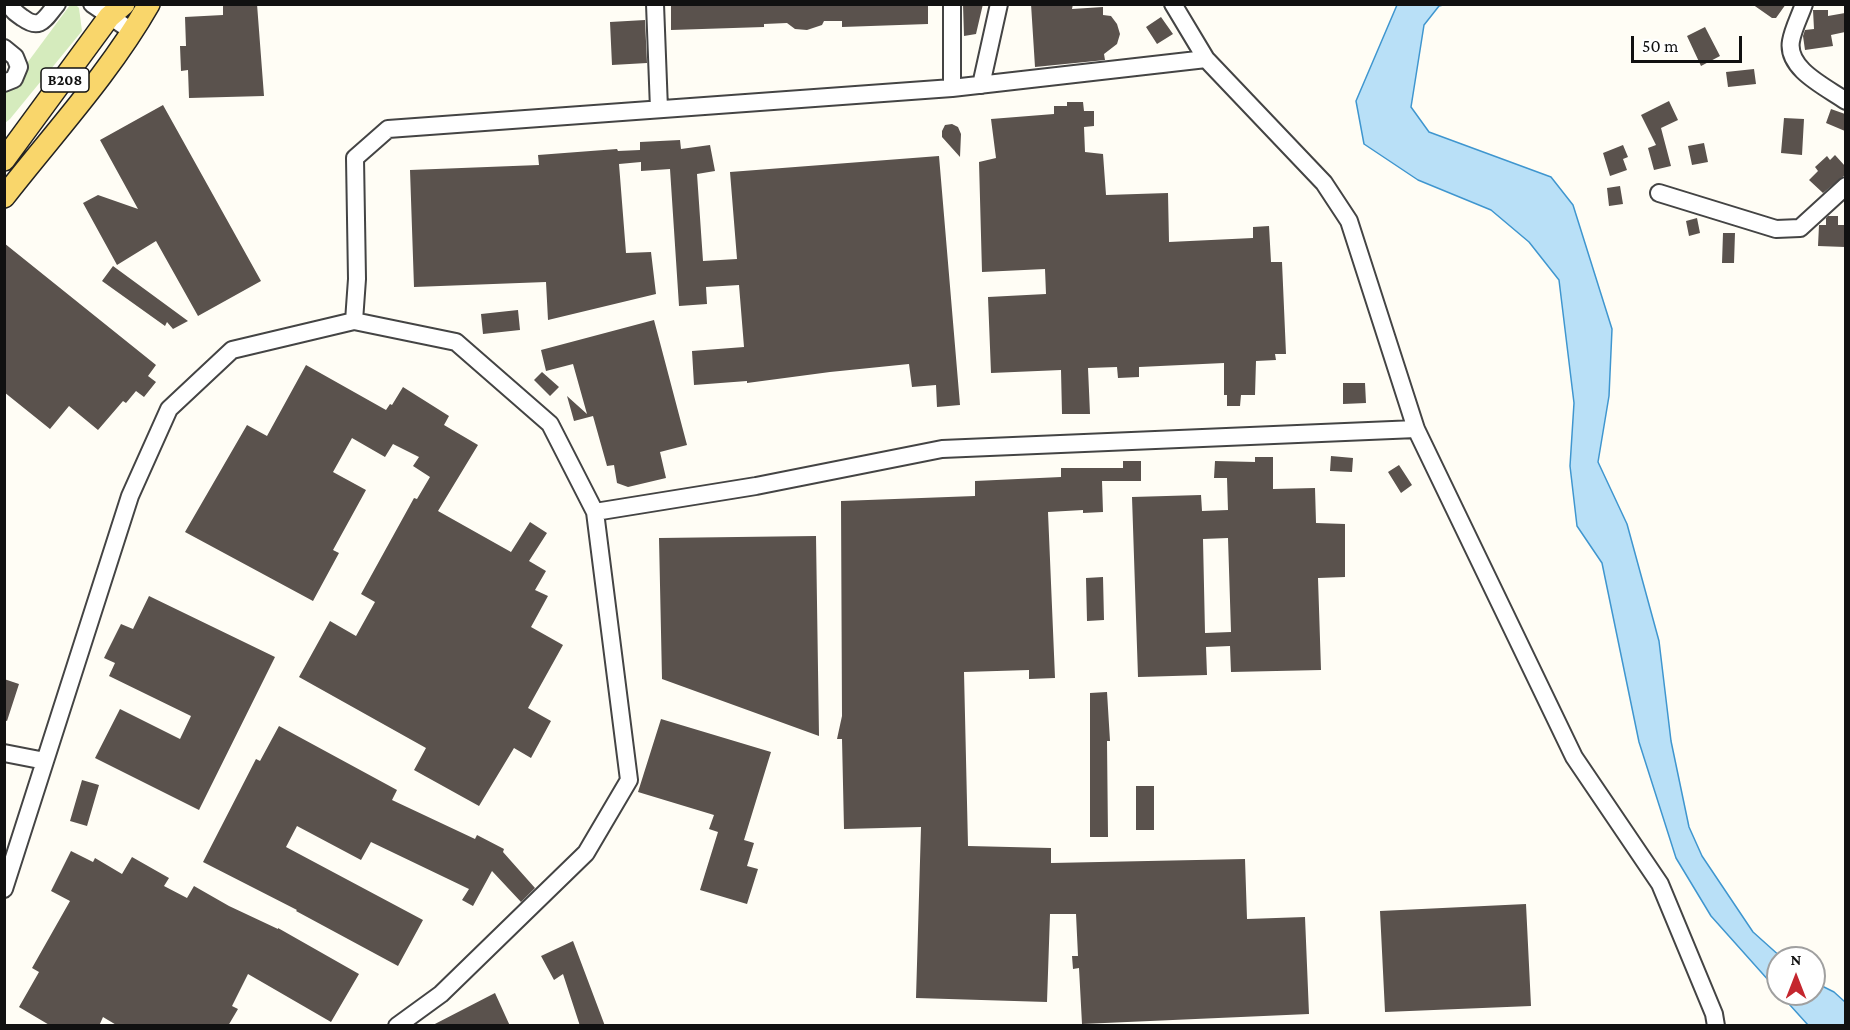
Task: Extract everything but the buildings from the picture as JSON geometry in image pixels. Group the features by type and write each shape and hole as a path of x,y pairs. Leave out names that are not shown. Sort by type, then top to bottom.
{"main road":[{"name":"B208","path":"4,197 78,106 133,32 149,4"},
{"name":"B208","path":"5,157 117,11"}],"street":[{"path":"9,4 11,9 25,20 36,24 41,22 53,6"},
{"path":"92,4 117,11 133,32"},
{"path":"655,4 659,109"},
{"path":"952,4 952,88"},
{"path":"981,86 999,4"},
{"path":"1173,4 1206,59 1324,183 1349,221 1416,429 1574,757 1660,884 1714,1014 1716,1026"},
{"path":"1804,4 1791,42 1792,57 1801,69 1845,100"},
{"path":"4,48 15,57 19,67 14,79 4,83"},
{"path":"354,321 357,279 355,158 388,129 981,86 1206,59"},
{"path":"5,157 25,170"},
{"path":"1659,193 1776,229 1800,228 1845,186"},
{"path":"4,889 130,496 168,409 232,350 354,321 456,342 550,424 595,512 629,780 586,853 441,994 397,1026"},
{"path":"595,512 756,486 942,449 1416,429"},
{"path":"4,753 45,761"}],"green space":[{"path":"70,5 76,5 79,8 82,31 5,123 5,93"}],"water":[{"path":"1397,5 1443,5 1439,6 1424,25 1411,107 1429,132 1551,177 1573,205 1612,329 1609,396 1598,462 1627,524 1659,641 1671,741 1689,827 1702,856 1753,932 1769,946 1766,946 1766,978 1711,916 1676,858 1639,742 1602,563 1577,526 1570,466 1574,403 1559,280 1529,242 1491,210 1418,180 1364,144 1356,101"},
{"path":"1826,988 1845,1002 1845,1025 1808,1025 1791,1006 1826,1006"}]}
